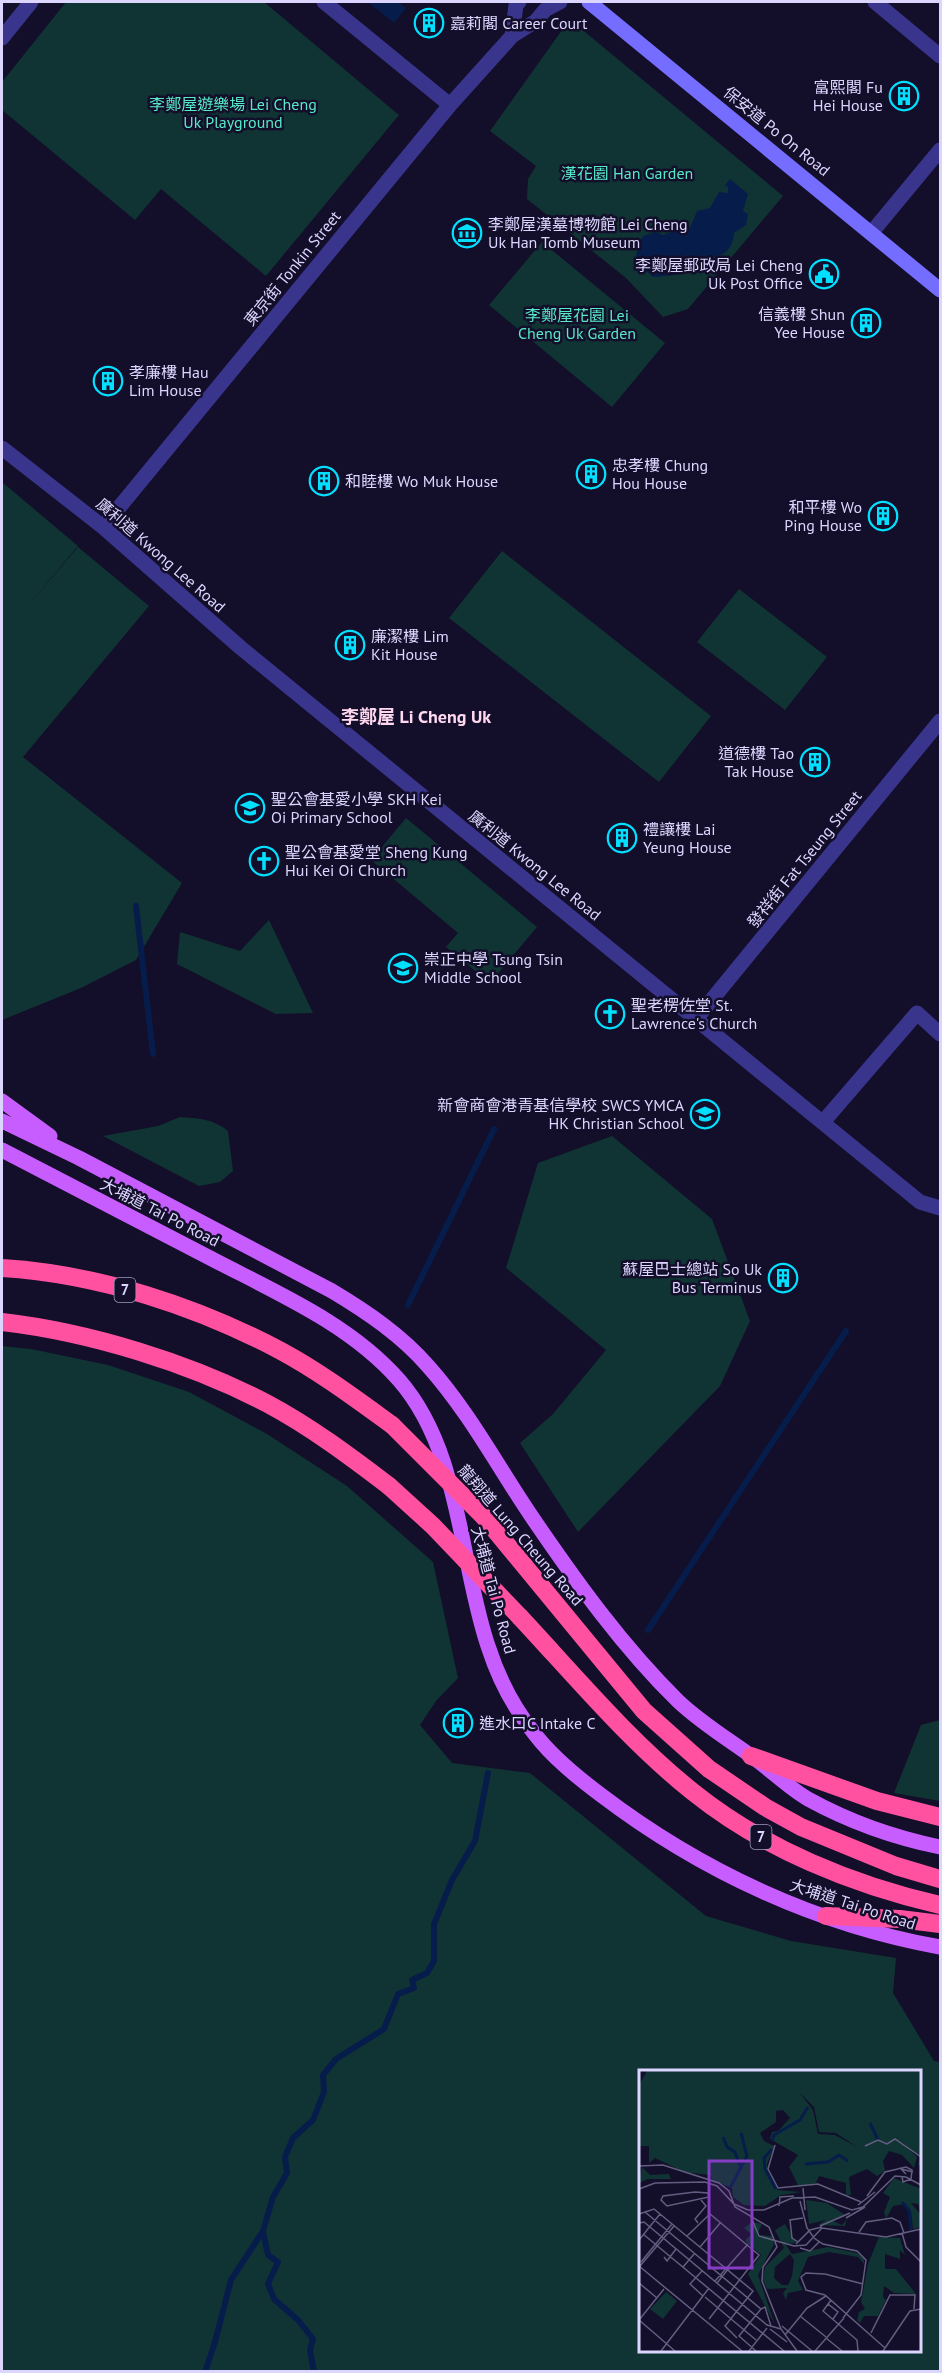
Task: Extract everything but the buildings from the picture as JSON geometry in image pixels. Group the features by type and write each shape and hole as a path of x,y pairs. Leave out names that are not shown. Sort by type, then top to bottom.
{"highway":[{"name":"龍翔道 Lung Cheung Road","path":"2,1268 82,1279 151,1297 193,1312 281,1351 347,1393 392,1425 485,1518 644,1711 709,1769 765,1807 801,1827 896,1866 940,1880"},
{"name":"7","path":"2,1322 31,1325 117,1345 222,1383 278,1410 345,1453 389,1486 433,1526 644,1749 714,1808 775,1844 822,1867 880,1889 940,1905"},
{"path":"751,1756 848,1791 940,1817"},
{"path":"826,1916 900,1919 940,1924"}],"main road":[{"path":"2,1101 79,1158"},
{"name":"大埔道 Tai Po Road","path":"2,1121 79,1158 332,1291 370,1314 428,1366 453,1396 533,1518 620,1637 678,1701 710,1728 806,1798 864,1823 940,1847"},
{"name":"大埔道 Tai Po Road","path":"2,1150 277,1293 343,1331 374,1354 400,1382 422,1413 439,1448 488,1646 500,1677 516,1707 535,1735 583,1782 670,1845 727,1876 769,1895 826,1916 903,1941 940,1947"},
{"path":"2,1159 80,1191"}],"street":[{"path":"2,38 31,2"},
{"path":"324,2 450,105"},
{"path":"513,36 516,5 519,2"},
{"name":"東京街 Tonkin Street","path":"103,527 450,105 513,36 536,21 544,10 560,2"},
{"name":"保安道 Po On Road","path":"589,2 940,290"},
{"path":"875,2 940,56"},
{"path":"872,232 940,150"},
{"name":"廣利道 Kwong Lee Road","path":"2,448 103,527 249,654 920,1202 940,1208"},
{"name":"發祥街 Fat Tseung Street","path":"696,1019 940,722"},
{"path":"823,1122 917,1013 940,1034"}],"green space":[{"name":"李鄭屋遊樂場 Lei Cheng Uk Playground","path":"66,2 264,2 399,115 266,276 161,189 135,220 2,110 2,82"},
{"name":"漢花園 Han Garden","path":"579,27 783,196 688,309 663,317 626,278 527,199 528,179 536,166 490,131 562,30"},
{"name":"李鄭屋花園 Lei Cheng Uk Garden","path":"542,242 665,343 612,407 489,305"},
{"path":"2,482 78,546 27,607 78,547 149,606 23,757 182,883 136,960 81,988 2,1020"},
{"path":"502,551 711,716 659,782 449,618"},
{"path":"739,589 827,657 785,710 697,642"},
{"path":"406,818 537,927 490,983 446,947 458,933 371,860"},
{"path":"269,920 313,1013 276,1014 177,964 180,932 240,951"},
{"path":"180,1117 211,1122 228,1131 233,1171 220,1182 199,1186 103,1136 158,1126"},
{"path":"612,1136 712,1219 750,1321 720,1386 578,1532 520,1443 553,1414 606,1350 506,1268 538,1163"},
{"path":"2,1346 31,1349 108,1365 189,1392 267,1434 347,1486 433,1562 458,1678 436,1701 420,1725 452,1763 530,1773 706,1916 791,1941 896,1958 893,1993 934,2061 940,2062 940,2371 2,2371"},
{"path":"940,1720 940,1801 894,1793 921,1725"}],"water":[{"path":"368,2 398,2 406,8 394,23"},
{"path":"730,179 748,194 743,211 748,214 746,225 734,233 728,249 715,257 703,257 691,268 681,273 653,277 637,259 637,250 643,236 656,232 663,235 691,226 697,211 710,208 719,192 728,193 728,187 725,185"}],"waterway":[{"path":"136,906 153,1054"},
{"path":"408,1305 494,1129"},
{"path":"648,1630 846,1331"},
{"path":"205,2372 231,2280 263,2231 273,2197 287,2173 285,2157 293,2138 313,2120 324,2092 323,2075 336,2059 384,2029 398,1994 414,1988 412,1980 427,1973 434,1961 434,1924 452,1880 475,1841 488,1773"},
{"path":"263,2232 268,2255 278,2262 268,2284 274,2299 298,2320 313,2339 310,2350 314,2372"}],"place":[{"name":"嘉莉閣 Career Court","path":"429,23"},
{"name":"富熙閣 Fu Hei House","path":"904,96"},
{"name":"李鄭屋漢墓博物館 Lei Cheng Uk Han Tomb Museum","path":"467,233"},
{"name":"李鄭屋郵政局 Lei Cheng Uk Post Office","path":"824,274"},
{"name":"信義樓 Shun Yee House","path":"866,323"},
{"name":"孝廉樓 Hau Lim House","path":"108,381"},
{"name":"忠孝樓 Chung Hou House","path":"591,474"},
{"name":"和睦樓 Wo Muk House","path":"324,481"},
{"name":"和平樓 Wo Ping House","path":"883,516"},
{"name":"廉潔樓 Lim Kit House","path":"350,645"},
{"name":"道德樓 Tao Tak House","path":"815,762"},
{"name":"聖公會基愛小學 SKH Kei Oi Primary School","path":"250,808"},
{"name":"禮讓樓 Lai Yeung House","path":"622,838"},
{"name":"聖公會基愛堂 Sheng Kung Hui Kei Oi Church","path":"264,861"},
{"name":"崇正中學 Tsung Tsin Middle School","path":"403,968"},
{"name":"聖老楞佐堂 St. Lawrence's Church","path":"610,1014"},
{"name":"新會商會港青基信學校 SWCS YMCA HK Christian School","path":"705,1114"},
{"name":"蘇屋巴士總站 So Uk Bus Terminus","path":"783,1278"},
{"name":"進水口C Intake C","path":"458,1723"}],"district":[{"name":"李鄭屋 Li Cheng Uk","path":"416,717"}]}
